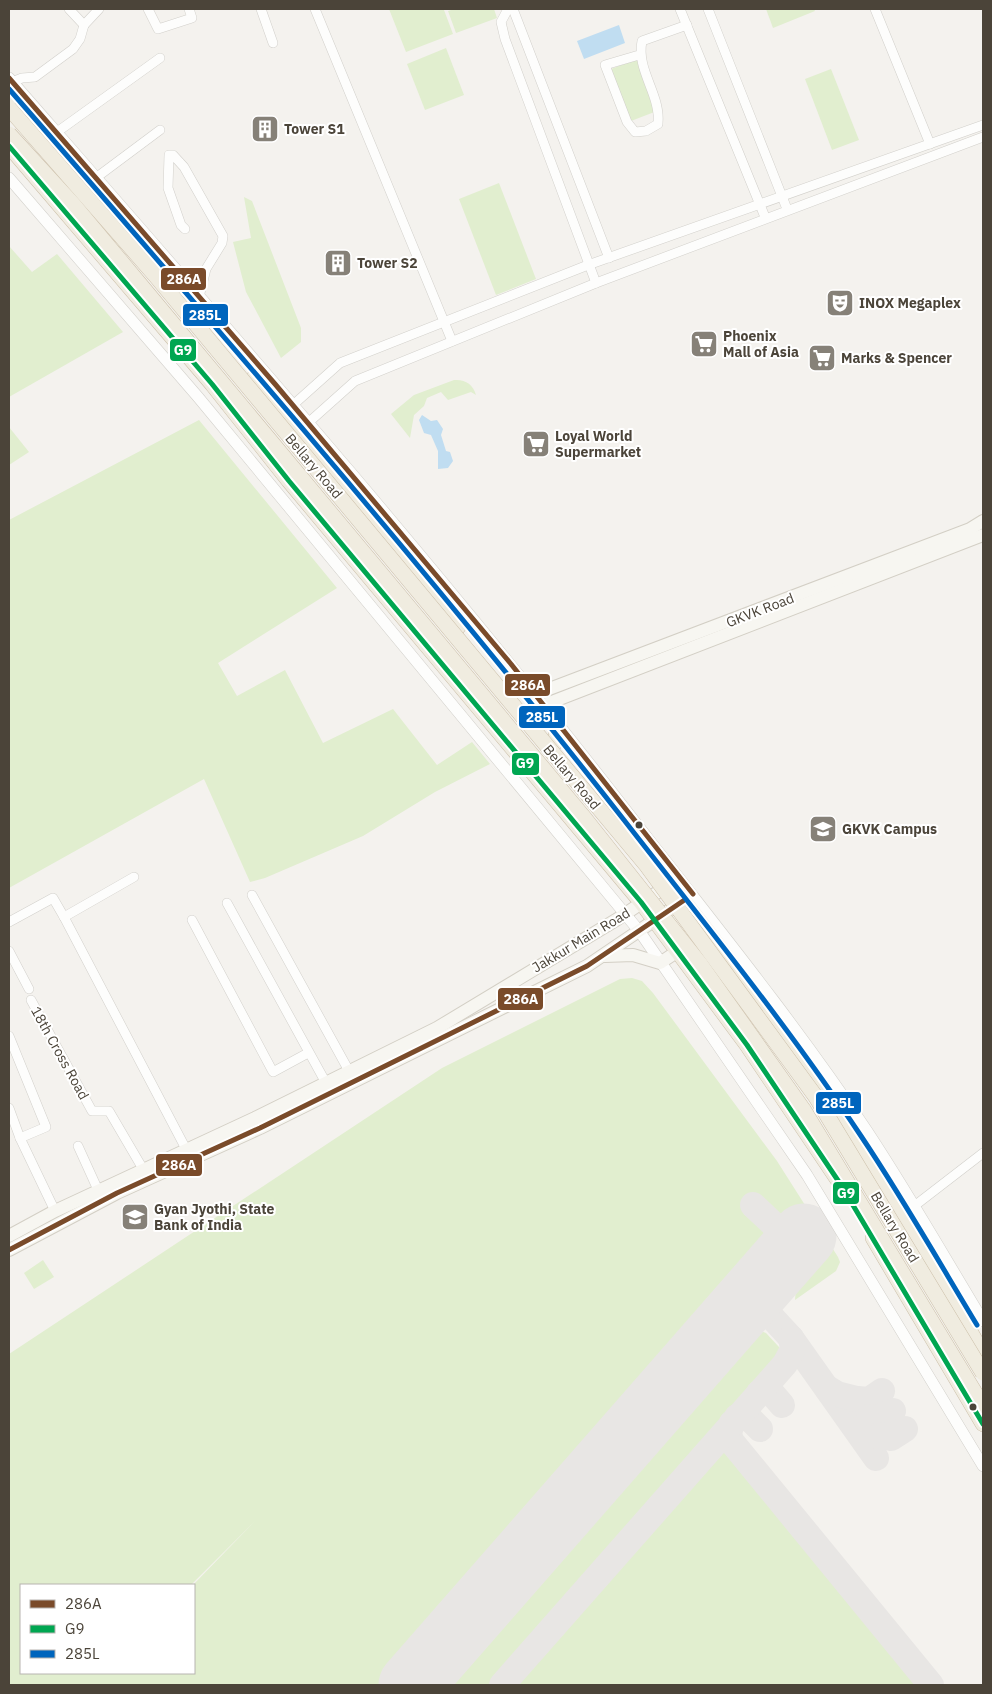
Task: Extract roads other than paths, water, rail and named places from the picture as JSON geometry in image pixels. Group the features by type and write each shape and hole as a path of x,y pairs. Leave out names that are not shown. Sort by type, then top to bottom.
{"highway":[{"name":"Bellary Road","path":"10,85 34,122 338,480 554,744 675,880 825,1098 900,1214 983,1354"},
{"name":"Bellary Road","path":"9,108 154,274 647,866 816,1097 983,1373"},
{"name":"Bellary Road","path":"9,134 73,204 582,815 701,966 803,1110 983,1406"},
{"name":"Bellary Road","path":"9,146 194,362 289,481 641,902 747,1045 841,1185 983,1424"},
{"path":"132,236 149,239"},
{"path":"554,744 559,723"}],"main road":[{"name":"GKVK Road","path":"536,694 823,586 970,529 983,521"},
{"name":"GKVK Road","path":"544,705 983,535"},
{"name":"Jakkur Main Road","path":"9,1250 143,1169 349,1072 444,1024 625,914 675,880"},
{"name":"Jakkur Main Road","path":"9,1236 55,1210 98,1190 114,1188 260,1128 587,966 656,922 688,898"},
{"path":"602,956 633,955 660,963 678,951"}],"street":[{"path":"69,9 84,25"},
{"path":"99,9 84,25 80,39 73,49 35,77 22,78 10,85 57,132 97,177 293,405 536,694 675,880"},
{"path":"148,9 158,29 192,18 189,9"},
{"path":"261,9 273,43"},
{"path":"315,9 452,341"},
{"path":"508,9 501,22 506,39 596,283"},
{"path":"513,9 609,258"},
{"path":"680,9 765,218"},
{"path":"708,9 787,209"},
{"path":"875,9 930,144"},
{"path":"639,55 605,65 628,122 635,132 646,130 658,124 660,112 639,55 642,41 687,25"},
{"path":"57,132 160,58"},
{"path":"9,142 34,122"},
{"path":"293,405 340,363 588,265 983,124"},
{"path":"97,177 160,130"},
{"path":"308,423 355,381 596,283 787,209 983,137"},
{"path":"185,229 181,225 168,188 169,155 173,155 184,167 223,236 222,243 206,269 199,297"},
{"path":"9,178 198,397 640,932 807,1175 983,1466"},
{"path":"64,916 134,877"},
{"path":"252,894 349,1072"},
{"path":"9,922 53,898 186,1149"},
{"path":"688,898 765,987 867,1132 983,1321"},
{"path":"227,903 326,1083"},
{"path":"192,920 273,1072 308,1052"},
{"path":"9,951 30,989"},
{"name":"18th Cross Road","path":"30,1000 92,1111 109,1111 143,1169"},
{"path":"9,1036 46,1127 20,1138"},
{"path":"9,1108 20,1138 55,1210"},
{"path":"78,1146 98,1190"},
{"path":"913,1207 983,1153"}],"water":[{"path":"619,25 625,43 584,59 577,41"},
{"path":"422,415 431,421 437,420 443,429 441,435 446,451 450,452 453,461 448,468 438,469 438,451 431,435 424,433 419,420"}],"place":[{"name":"Tower S1","path":"265,129"},
{"name":"Tower S2","path":"338,263"},
{"name":"INOX Megaplex","path":"840,303"},
{"name":"Phoenix Mall of Asia","path":"704,344"},
{"name":"Marks & Spencer","path":"822,358"},
{"name":"Loyal World Supermarket","path":"536,444"},
{"name":"GKVK Campus","path":"823,829"},
{"name":"Gyan Jyothi, State Bank of India","path":"135,1217"}]}
